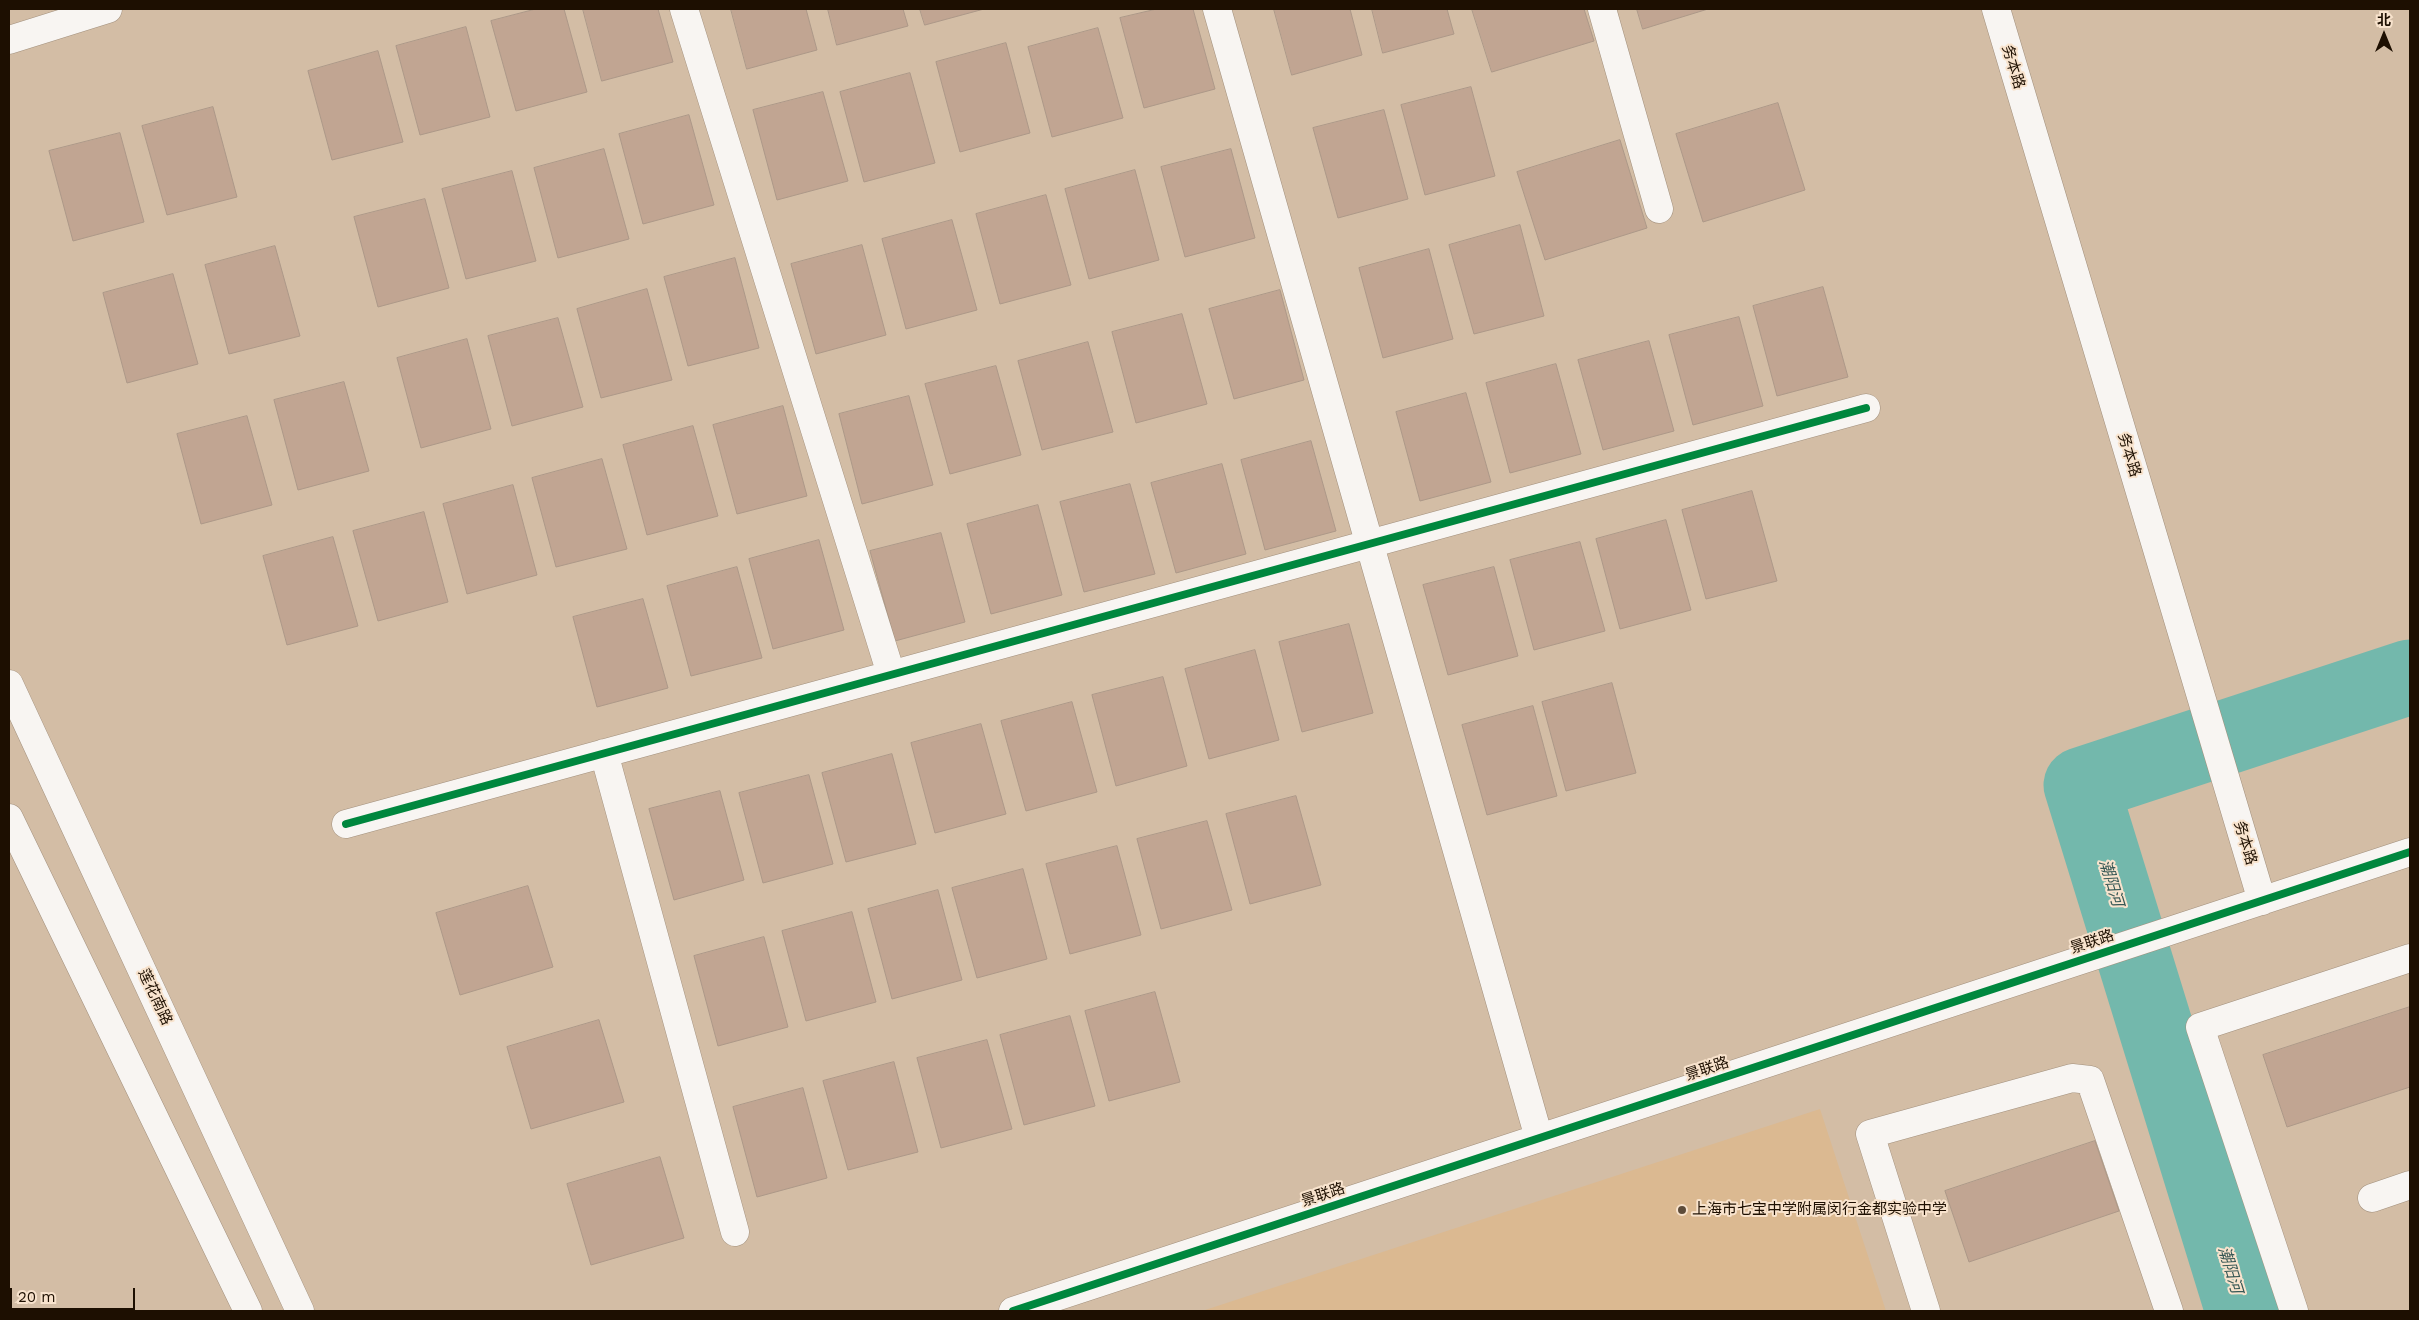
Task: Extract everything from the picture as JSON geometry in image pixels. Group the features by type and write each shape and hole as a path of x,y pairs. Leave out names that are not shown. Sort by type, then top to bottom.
{"street":[{"path":"9,40 108,9"},
{"path":"684,9 891,674"},
{"path":"1217,9 1539,1138"},
{"path":"1602,9 1659,209"},
{"name":"务本路","path":"1996,9 2262,901"},
{"path":"346,824 1866,408"},
{"name":"莲花南路","path":"9,684 300,1311"},
{"path":"604,753 735,1232"},
{"path":"9,818 248,1311"},
{"name":"景联路","path":"1013,1311 2410,852"},
{"path":"2289,1310 2200,1027 2410,958"},
{"path":"1926,1311 1870,1134 2072,1078 2090,1080 2169,1311"},
{"path":"2372,1198 2410,1185"}],"shaded area":[{"name":"上海市七宝中学附属闵行金都实验中学","path":"1820,1109 1886,1311 1202,1311"}],"building":[{"path":"536,9 564,9 587,92 516,111 491,21"},
{"path":"583,9 658,9 673,62 602,81"},
{"path":"731,9 806,9 817,50 747,69"},
{"path":"828,9 903,9 908,26 837,45"},
{"path":"920,9 984,9 925,25"},
{"path":"1157,9 1193,9 1215,89 1144,108 1120,18"},
{"path":"1274,9 1350,9 1362,55 1292,75"},
{"path":"1372,9 1447,9 1454,34 1383,53"},
{"path":"1472,9 1584,9 1594,41 1492,72"},
{"path":"1637,9 1708,9 1643,29"},
{"path":"466,27 490,117 420,135 396,46"},
{"path":"1098,28 1123,118 1052,137 1028,47"},
{"path":"1006,43 1030,133 960,152 936,62"},
{"path":"378,51 403,142 332,160 308,71"},
{"path":"910,73 935,163 864,182 840,92"},
{"path":"1471,87 1495,176 1425,195 1401,105"},
{"path":"823,92 848,181 777,200 753,110"},
{"path":"1778,103 1805,190 1703,222 1676,134"},
{"path":"213,107 237,197 167,215 142,126"},
{"path":"1384,110 1408,199 1338,218 1313,128"},
{"path":"689,115 714,205 643,224 619,134"},
{"path":"120,133 144,222 73,241 49,151"},
{"path":"1620,140 1647,228 1545,260 1517,172"},
{"path":"604,149 629,239 558,258 534,168"},
{"path":"1231,149 1255,238 1185,257 1161,167"},
{"path":"1135,170 1159,260 1089,279 1065,189"},
{"path":"512,171 536,261 466,279 442,189"},
{"path":"1046,195 1071,285 1000,304 976,214"},
{"path":"425,199 449,288 378,307 354,217"},
{"path":"952,220 977,310 906,329 882,239"},
{"path":"1520,225 1544,316 1474,334 1449,245"},
{"path":"862,245 886,335 816,354 791,264"},
{"path":"275,246 300,336 229,354 205,265"},
{"path":"1429,249 1453,339 1383,358 1359,268"},
{"path":"735,258 759,348 688,366 664,277"},
{"path":"173,274 198,364 127,383 103,293"},
{"path":"1823,287 1848,377 1777,396 1753,306"},
{"path":"647,289 672,380 601,398 577,309"},
{"path":"1280,290 1304,380 1234,399 1209,309"},
{"path":"1182,314 1207,404 1136,423 1112,332"},
{"path":"1739,317 1763,406 1693,425 1669,335"},
{"path":"558,318 583,407 512,426 488,336"},
{"path":"467,339 491,429 421,448 397,358"},
{"path":"1649,341 1674,431 1603,450 1578,360"},
{"path":"1088,342 1113,432 1042,450 1018,361"},
{"path":"1556,364 1581,454 1510,473 1486,383"},
{"path":"996,366 1021,455 950,474 925,384"},
{"path":"344,382 369,471 298,490 274,400"},
{"path":"1466,393 1491,482 1420,501 1396,412"},
{"path":"909,396 933,485 862,504 839,414"},
{"path":"783,406 807,496 737,514 713,425"},
{"path":"247,416 272,505 201,524 177,434"},
{"path":"693,426 718,516 647,535 623,445"},
{"path":"1311,441 1336,531 1265,550 1241,460"},
{"path":"602,459 627,549 556,567 532,478"},
{"path":"1222,464 1246,554 1176,573 1151,483"},
{"path":"1130,484 1155,574 1084,592 1060,502"},
{"path":"513,485 537,575 467,594 443,504"},
{"path":"1752,491 1777,581 1706,599 1682,510"},
{"path":"1038,505 1062,595 991,614 967,524"},
{"path":"424,512 448,602 378,621 353,531"},
{"path":"1666,520 1691,610 1620,629 1596,539"},
{"path":"941,533 965,622 895,641 870,551"},
{"path":"333,537 358,626 287,645 263,556"},
{"path":"819,540 844,630 773,649 749,559"},
{"path":"1580,542 1605,631 1534,650 1510,560"},
{"path":"737,567 762,658 691,676 667,586"},
{"path":"1494,567 1518,656 1448,675 1423,585"},
{"path":"643,599 668,688 597,707 573,617"},
{"path":"1349,624 1373,713 1302,732 1279,642"},
{"path":"1255,650 1279,740 1209,759 1185,669"},
{"path":"1163,677 1187,766 1116,786 1092,695"},
{"path":"1612,683 1636,773 1566,791 1542,702"},
{"path":"1072,702 1097,792 1026,811 1001,721"},
{"path":"1533,706 1557,796 1487,815 1462,725"},
{"path":"981,724 1006,814 935,833 911,743"},
{"path":"892,754 916,844 846,862 822,773"},
{"path":"809,775 833,864 763,883 739,793"},
{"path":"720,791 744,880 674,900 649,809"},
{"path":"1296,796 1321,885 1250,904 1226,814"},
{"path":"1207,821 1232,910 1161,929 1137,839"},
{"path":"1117,846 1141,935 1070,954 1046,864"},
{"path":"1023,869 1047,959 977,978 952,888"},
{"path":"528,886 553,967 460,995 436,913"},
{"path":"938,890 962,980 892,999 868,909"},
{"path":"852,912 876,1002 806,1021 782,931"},
{"path":"764,937 788,1027 718,1046 694,956"},
{"path":"1155,992 1180,1082 1109,1101 1085,1011"},
{"path":"2410,1007 2410,1087 2287,1127 2263,1055"},
{"path":"1070,1016 1095,1106 1024,1125 1000,1035"},
{"path":"599,1020 624,1102 531,1129 507,1047"},
{"path":"987,1040 1012,1129 941,1148 917,1058"},
{"path":"894,1062 918,1152 848,1170 823,1081"},
{"path":"803,1088 827,1178 757,1197 733,1107"},
{"path":"2095,1141 2119,1211 1969,1262 1945,1191"},
{"path":"660,1157 684,1238 591,1265 567,1184"}],"waterway":[{"name":"潮阳河","path":"2243,1311 2081,785 2410,677"}],"cycle path":[{"path":"346,824 1866,408"},
{"path":"1013,1311 2410,852"}],"place":[{"name":"上海市七宝中学附属闵行金都实验中学","path":"1682,1210"}]}
